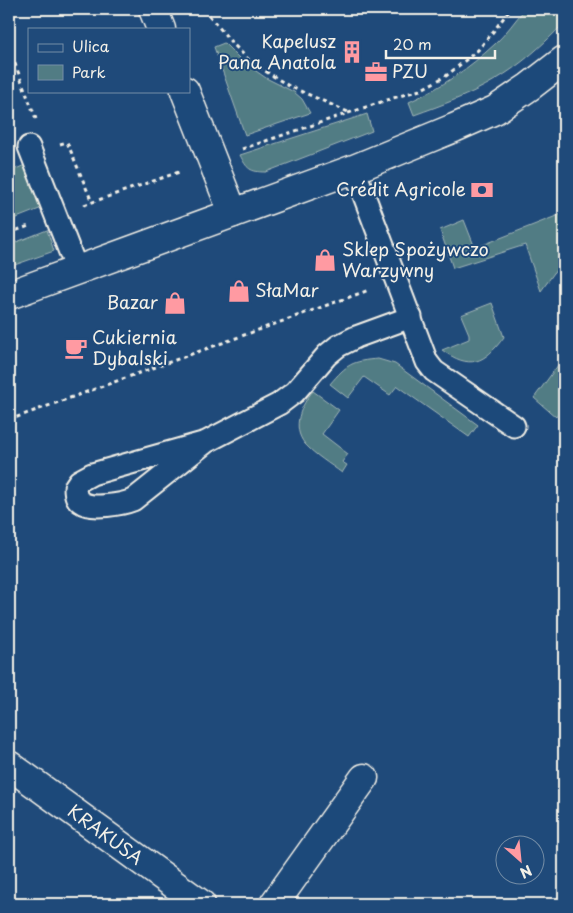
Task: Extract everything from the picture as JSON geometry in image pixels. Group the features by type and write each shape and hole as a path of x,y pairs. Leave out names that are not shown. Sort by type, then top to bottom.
{"street":[{"path":"153,9 161,28"},
{"path":"9,295 354,169 454,128 495,110 530,87 564,60"},
{"path":"186,92 233,213"},
{"name":"KRAKUSA","path":"9,765 200,904"},
{"path":"274,904 364,778"}],"lane":[{"path":"29,147 77,270"},
{"path":"354,169 427,362 434,371 514,426"},
{"path":"206,442 92,474 79,481 75,487 76,496 80,502 91,506 126,503 134,500 206,442 279,404 295,392 327,355 338,346 356,337 411,317"}],"path":[{"path":"204,9 231,42 251,62 289,86 349,113"},
{"path":"9,233 212,159 420,90 446,76 478,50 510,9"},
{"path":"9,420 396,280"}],"green space":[{"path":"525,9 564,9 564,23 532,54 495,80 466,95 414,115 409,102 444,84 475,62 499,40"},
{"path":"224,43 243,62 266,78 294,92 302,99 310,113 245,135 214,47"},
{"path":"367,114 372,131 266,172 250,169 240,155"},
{"path":"25,165 42,208 9,221 9,172"},
{"path":"564,213 564,259 541,291 525,245 453,268 440,230 464,220 475,248"},
{"path":"47,230 54,251 9,267 9,245"},
{"path":"492,303 504,337 490,353 476,361 469,362 442,350 469,339 469,334 461,315"},
{"path":"564,357 564,406 556,417 534,398"},
{"path":"378,359 395,364 478,425 469,437 397,386 390,395 364,377 348,398 330,384 341,372 351,365 362,361"},
{"path":"313,391 339,410 322,434 348,454 342,462 347,465 342,473 313,452 301,437 298,423 299,416"}],"place":[{"name":"Kapelusz Pana Anatola","path":"352,52"},
{"name":"PZU","path":"376,72"},
{"name":"Crédit Agricole","path":"482,190"},
{"name":"Sklep Spożywczo Warzywny","path":"325,260"},
{"name":"SłaMar","path":"239,291"},
{"name":"Bazar","path":"175,303"},
{"name":"Cukiernia Dybalski","path":"76,348"}]}
